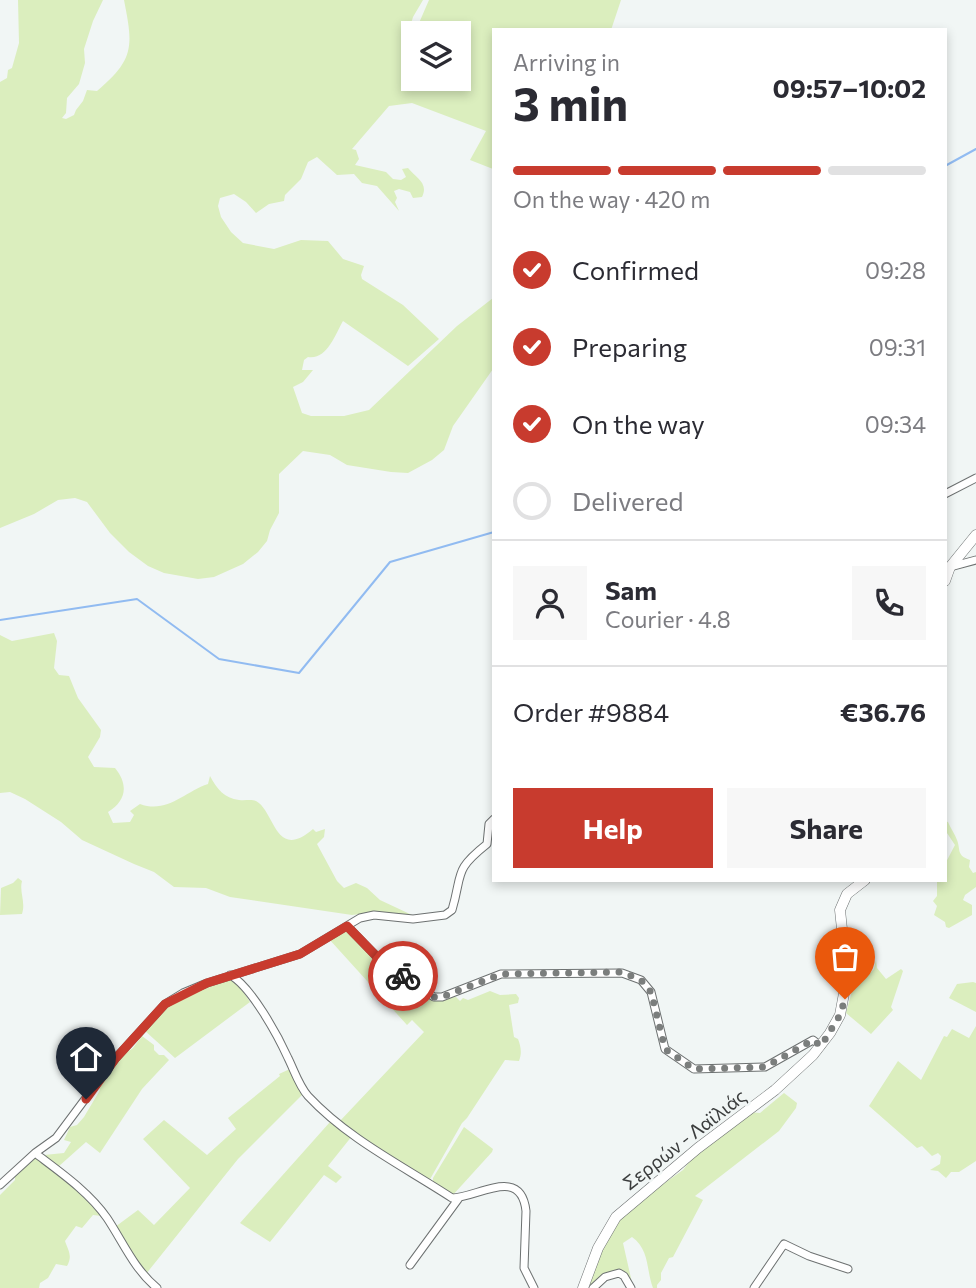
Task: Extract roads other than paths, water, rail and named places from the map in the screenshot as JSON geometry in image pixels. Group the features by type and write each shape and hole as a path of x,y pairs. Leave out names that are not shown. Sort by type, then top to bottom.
{"main road":[{"path":"947,575 950,567 976,535"},
{"name":"Σερρών - Λαϊλιάς","path":"583,1288 598,1248 615,1217 707,1141 775,1090 821,1046 840,1015 847,988 840,910 847,894 862,882"}],"street":[{"path":"947,493 976,478"},
{"path":"950,567 976,560"},
{"path":"0,1185 56,1138 115,1059 165,1004 183,993 229,975 300,954 360,918 374,915 413,919 445,915 452,910 458,876 468,859 486,844 489,824 492,821"},
{"path":"347,926 382,962 434,997 442,997 501,974 622,972 641,980 651,992 665,1049 694,1069 765,1067 813,1040 821,1046"},
{"path":"229,975 236,979 263,1014 285,1050 305,1094 331,1120 452,1198 495,1187 509,1186 517,1191 525,1202 526,1211 524,1268 534,1288"},
{"path":"35,1153 88,1197 106,1216 137,1268 157,1288"},
{"path":"410,1265 458,1198"},
{"path":"754,1288 784,1244 848,1269"},
{"path":"593,1288 614,1273 624,1276 631,1288"}],"waterway":[{"path":"947,165 976,149"},
{"path":"0,620 137,599 219,659 299,673 390,562 492,533"}]}
